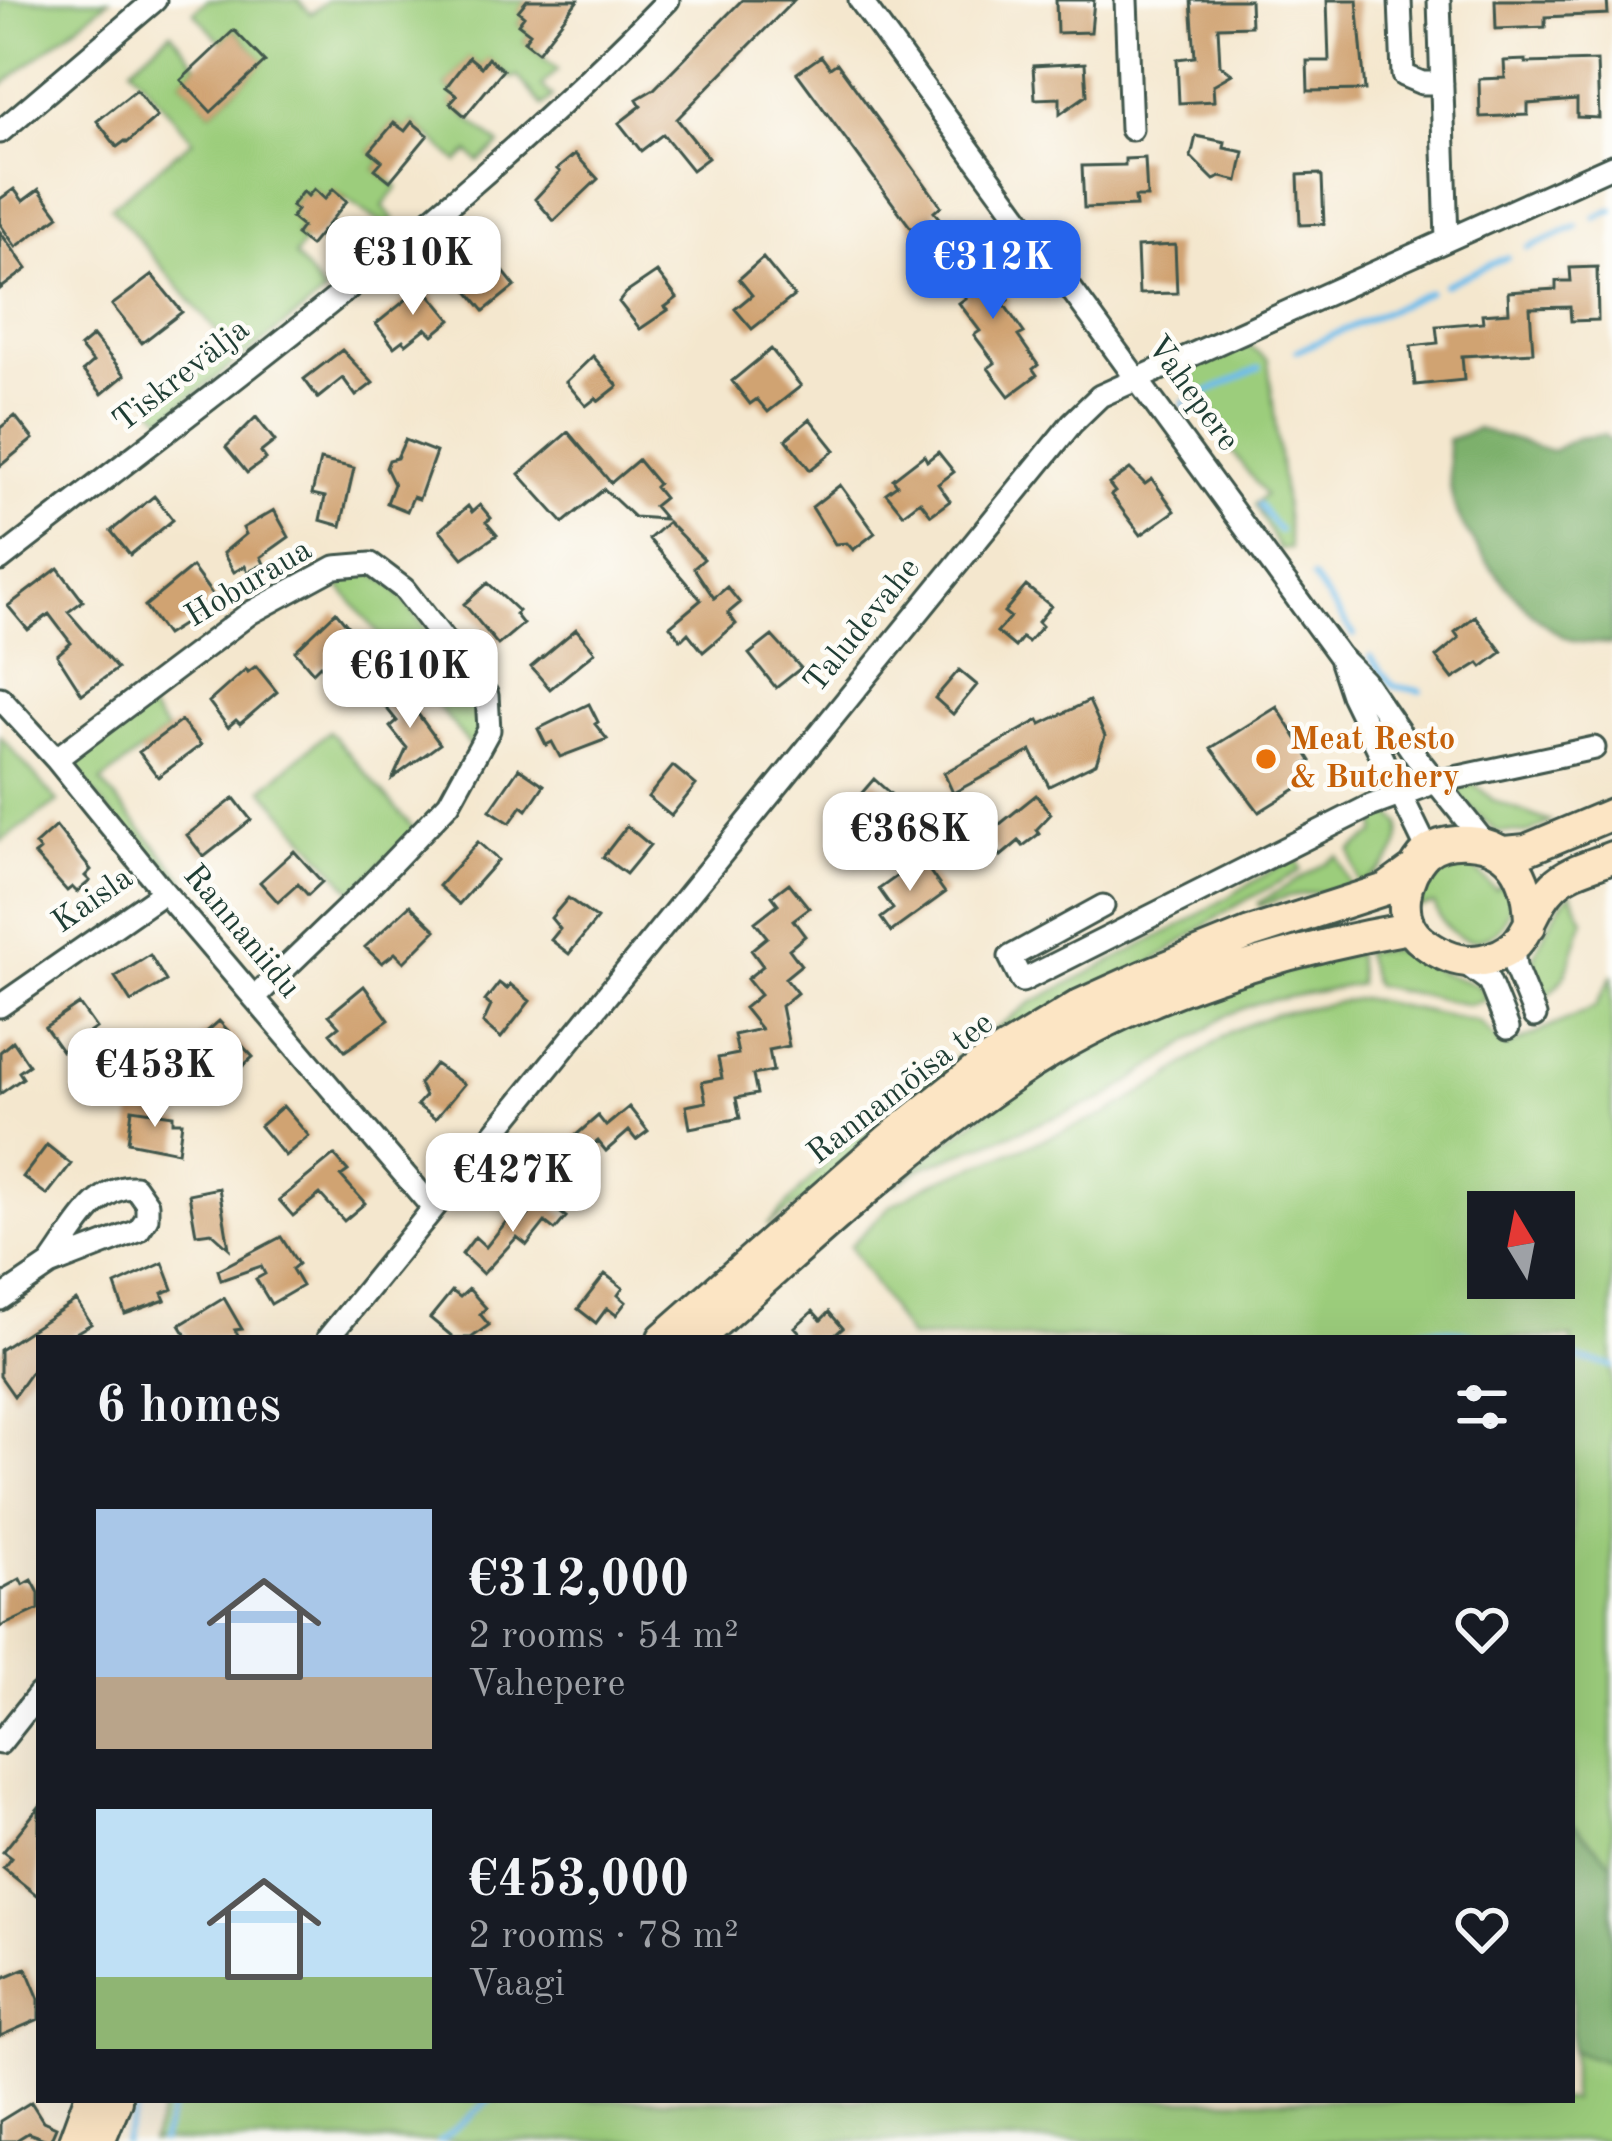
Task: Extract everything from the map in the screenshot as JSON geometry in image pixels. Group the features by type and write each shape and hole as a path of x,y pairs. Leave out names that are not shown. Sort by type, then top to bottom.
{"street":[{"path":"0,132 155,0"},
{"name":"Tiskrevälja","path":"0,560 331,302 474,182 612,58 668,0"},
{"name":"Vahepere","path":"860,0 1339,656 1364,682 1436,782 1495,848"},
{"path":"1126,0 1131,129"},
{"path":"1400,0 1403,75 1422,83 1442,82"},
{"path":"1439,0 1447,239"},
{"name":"Taludevahe","path":"330,1335 1072,422 1100,396 1612,166"},
{"name":"Hoburaua","path":"56,759 250,613 335,567 371,564 404,589 487,694 489,730 449,803 254,998"},
{"name":"Vahepere","path":"1339,656 1352,695 1400,795 1422,860"},
{"name":"Rannaniidu","path":"0,698 433,1208"},
{"path":"1103,906 1010,957 1022,981 1370,806 1436,782 1594,748"},
{"path":"1508,1028 1489,981 1409,928 1404,908 1407,886 1422,860 1447,842 1526,850 1612,814"},
{"path":"1495,848 1526,883 1522,938 1526,994 1535,1016"},
{"path":"1462,961 1484,960 1522,938 1552,886 1612,857"},
{"name":"Rannamõisa tee","path":"666,1335 873,1152 986,1062 1080,1005 1250,932 1386,889 1422,860"},
{"name":"Kaisla","path":"0,1006 164,892"},
{"name":"Rannamõisa tee","path":"701,1335 934,1133 1033,1064 1108,1021 1196,986 1278,957 1409,928"},
{"path":"0,1299 50,1265 138,1231 147,1218 143,1195 136,1187 105,1192 50,1265"},
{"path":"4,1730 36,1697"},
{"path":"74,2141 88,2103"},
{"path":"99,2141 115,2103"}],"green space":[{"path":"0,0 109,0 0,87"},
{"path":"207,0 298,0 311,14 327,0 527,0 519,11 524,16 518,24 530,33 524,41 558,70 542,85 553,97 543,106 518,77 511,78 489,59 481,67 469,58 446,87 457,95 451,104 500,145 479,162 469,152 458,162 413,122 405,131 394,123 370,151 382,161 375,169 398,187 383,206 394,219 386,226 333,190 325,199 314,189 308,196 302,192 291,205 302,227 296,235 304,242 295,256 325,294 163,418 152,407 230,347 111,207 193,140 131,67 171,32 197,65 181,80 211,112 264,62 235,30 221,42 194,12"},
{"path":"1235,345 1249,346 1268,360 1290,549 1279,550 1255,504 1265,495 1178,379 1186,368"},
{"path":"1477,429 1552,451 1577,438 1604,435 1612,442 1612,644 1575,641 1559,634 1523,604 1472,540 1452,497 1448,440"},
{"path":"370,572 392,585 475,690 481,719 472,748 331,576"},
{"path":"144,702 167,731 101,782 185,880 173,888 75,771 77,753"},
{"path":"329,731 415,830 353,892 263,789"},
{"path":"0,736 58,802 0,842"},
{"path":"1472,782 1494,801 1550,822 1528,833 1497,832 1458,796 1458,790"},
{"path":"1387,810 1400,823 1399,843 1384,867 1359,885 1351,851 1376,833 1377,812"},
{"path":"1296,856 1301,870 1228,910 767,1226 851,1136 1029,1004 1187,922"},
{"path":"1338,856 1351,888 1289,896 1259,906 1258,903"},
{"path":"1450,864 1473,867 1495,889 1510,880 1505,920 1495,932 1469,939 1443,922 1434,904 1417,908 1425,879"},
{"path":"1571,893 1584,920 1565,974 1543,998 1533,963 1546,930"},
{"path":"1399,950 1439,972 1479,986 1487,1000 1469,1005 1374,985 1363,951"},
{"path":"1356,953 1359,984 1257,1003 1227,1015 1108,1097 924,1167 895,1185 1001,1102 1110,1038 1226,989"},
{"path":"1612,975 1612,2141 151,2141 165,2103 1575,2103 1575,1335 907,1335 850,1246 890,1206 930,1184 1105,1115 1166,1079 1231,1031 1275,1014 1361,998 1479,1022 1505,1048 1596,1006"},
{"path":"1575,1825 1612,1863 1612,2064 1575,2052"}],"building":[{"path":"527,0 578,0 538,52 524,41 530,33 518,24 524,16 518,11"},
{"path":"742,0 794,0 677,119 708,158 692,170 663,134 641,151 619,123 641,106 637,99 654,89"},
{"path":"1056,0 1094,0 1091,32 1057,33"},
{"path":"1191,0 1250,0 1251,26 1218,27 1220,65 1232,74 1213,85 1214,101 1179,103 1177,59 1195,57"},
{"path":"1327,0 1357,0 1365,90 1308,91 1307,61 1329,61"},
{"path":"1495,0 1607,0 1608,14 1545,17 1545,27 1496,29"},
{"path":"234,30 265,62 211,112 181,80"},
{"path":"821,56 830,68 837,63 941,206 934,212 939,218 916,235 797,73"},
{"path":"469,57 481,67 488,58 503,70 465,116 450,103 457,95 446,87"},
{"path":"1504,61 1597,61 1599,118 1577,117 1577,100 1528,104 1528,115 1480,117 1479,79 1505,78"},
{"path":"1085,63 1087,95 1060,114 1060,98 1035,99 1033,66"},
{"path":"136,90 157,117 117,147 97,121"},
{"path":"412,122 428,135 390,181 375,169 382,161 370,151 394,123 405,131"},
{"path":"1196,136 1244,152 1238,181 1214,180 1191,157"},
{"path":"575,154 598,179 554,221 535,199"},
{"path":"1145,158 1147,197 1135,197 1136,206 1084,208 1082,166 1125,165 1125,159"},
{"path":"1319,174 1324,224 1300,225 1298,175"},
{"path":"14,189 23,201 39,189 59,216 16,247 0,224 0,199"},
{"path":"314,189 325,199 333,189 347,201 310,246 296,235 302,227 291,218 297,210 291,206 303,191 308,196"},
{"path":"0,232 27,269 0,289"},
{"path":"1175,245 1177,293 1139,294 1137,247"},
{"path":"469,250 484,269 495,261 515,286 484,311 448,267"},
{"path":"973,250 977,256 983,252 994,268 989,272 1024,333 1018,336 1038,365 1033,369 1037,375 1009,396 988,368 995,363 974,335 980,331 959,303 966,298 945,271"},
{"path":"763,258 794,296 752,329 735,309 752,295 739,279"},
{"path":"1597,267 1598,320 1571,321 1570,307 1530,308 1533,352 1462,356 1464,380 1415,385 1411,346 1438,343 1436,326 1483,322 1482,314 1509,312 1508,292 1556,289 1556,281 1571,281 1570,268"},
{"path":"657,272 677,298 640,329 619,302"},
{"path":"152,275 182,312 142,343 112,305"},
{"path":"423,286 451,320 433,335 426,328 394,347 376,324"},
{"path":"93,336 125,375 102,394 83,371 93,362 80,347"},
{"path":"771,349 801,386 768,412 757,399 750,404 732,381"},
{"path":"342,350 373,383 356,396 343,378 318,398 304,379"},
{"path":"593,356 618,386 586,406 566,382"},
{"path":"15,416 33,439 0,466 0,428"},
{"path":"256,417 275,441 261,452 266,459 247,473 226,447"},
{"path":"810,419 835,450 810,470 786,439"},
{"path":"568,432 611,483 638,460 658,484 655,487 664,498 654,506 665,519 634,517 604,489 563,523 519,474"},
{"path":"405,440 436,452 419,499 413,497 407,511 387,503 394,484 386,468"},
{"path":"938,452 954,472 938,484 950,501 931,515 920,501 903,514 886,493 897,485 893,479 924,455 927,461"},
{"path":"320,460 354,468 341,526 320,520 325,497 312,494"},
{"path":"1130,469 1145,484 1152,479 1175,511 1141,535 1111,495 1115,492 1109,484"},
{"path":"840,485 875,533 853,550 847,543 835,544 812,507"},
{"path":"154,496 173,520 130,555 111,531"},
{"path":"480,505 497,535 463,558 440,530 468,506 472,512"},
{"path":"274,510 289,537 261,557 264,564 248,572 245,566 234,572 223,553 246,534 243,528"},
{"path":"668,522 704,559 694,568 714,598 727,587 740,603 728,613 736,624 703,652 688,633 681,640 670,626 701,600 649,539"},
{"path":"192,567 214,597 204,604 207,609 166,635 145,606"},
{"path":"58,568 83,601 68,612 117,669 82,694 57,655 71,643 49,614 28,630 8,606"},
{"path":"488,583 518,611 515,614 523,624 498,645 464,604"},
{"path":"1026,586 1051,606 1028,642 1022,638 1015,647 997,632 1010,617 1004,612"},
{"path":"336,612 355,635 323,668 320,665 313,672 295,651"},
{"path":"1475,616 1502,652 1453,679 1436,657"},
{"path":"576,629 595,652 550,689 531,667"},
{"path":"772,636 801,668 776,688 749,654"},
{"path":"256,666 277,692 240,724 236,720 228,727 209,702 246,669"},
{"path":"959,670 977,685 953,714 935,698"},
{"path":"401,691 440,744 393,778 407,748 390,727 397,721 384,705"},
{"path":"1089,701 1105,736 1096,763 1049,786 1031,751 953,793 944,773 1039,720 1041,724"},
{"path":"589,704 595,724 607,739 560,757 538,729"},
{"path":"1277,707 1311,761 1304,765 1312,779 1259,812 1211,748"},
{"path":"181,721 201,745 158,777 139,752"},
{"path":"673,766 696,785 671,816 648,797"},
{"path":"519,768 544,785 527,810 522,806 510,823 490,810"},
{"path":"874,779 905,807 874,846 841,817"},
{"path":"1036,795 1051,814 1036,830 1039,834 1023,846 1019,841 1001,856 985,836"},
{"path":"234,798 251,820 204,857 187,835"},
{"path":"56,826 91,870 85,876 90,881 77,892 72,887 67,891 35,855 40,851 35,845"},
{"path":"627,826 650,845 626,874 603,857"},
{"path":"478,842 498,860 459,904 439,886"},
{"path":"294,851 322,882 308,895 298,884 278,902 260,882"},
{"path":"921,859 945,893 891,932 881,918 893,909 879,889"},
{"path":"789,883 809,908 793,920 805,936 789,949 801,965 785,978 797,993 781,1006 789,1046 769,1050 773,1071 753,1075 757,1094 736,1098 740,1118 690,1128 686,1106 706,1102 702,1082 722,1078 718,1058 738,1054 734,1035 761,1029 744,1008 760,995 747,979 763,966 751,950 767,937 755,922 778,904 772,896"},
{"path":"568,898 597,919 569,954 551,940 560,929 551,918"},
{"path":"410,905 436,930 404,962 395,953 382,963 365,947"},
{"path":"150,955 166,981 131,1002 115,977"},
{"path":"499,983 507,989 510,984 530,1001 501,1038 483,1023 491,1006 485,1001"},
{"path":"364,986 389,1020 345,1051 330,1033 339,1026 329,1015"},
{"path":"79,1004 96,1028 62,1051 45,1027"},
{"path":"219,1021 253,1057 228,1079 196,1041"},
{"path":"13,1041 29,1065 19,1072 23,1078 0,1094 0,1052"},
{"path":"435,1064 464,1084 435,1119 417,1105 425,1096 419,1084"},
{"path":"283,1106 309,1136 285,1156 260,1126"},
{"path":"629,1107 648,1131 636,1140 629,1131 606,1151 598,1141 586,1150 575,1136 598,1116 606,1126"},
{"path":"132,1109 173,1115 173,1122 182,1122 178,1152 128,1142"},
{"path":"47,1145 71,1164 47,1195 23,1177"},
{"path":"334,1155 348,1171 341,1176 365,1203 344,1221 320,1194 293,1216 279,1200"},
{"path":"219,1188 229,1248 211,1232 196,1234 189,1194"},
{"path":"542,1198 566,1217 555,1230 545,1222 527,1245 517,1237 483,1274 462,1254 475,1237 486,1247 513,1213 524,1221"},
{"path":"281,1237 298,1264 292,1269 302,1286 271,1304 256,1279 265,1274 261,1266 221,1280 218,1270"},
{"path":"163,1263 173,1289 162,1293 165,1300 125,1314 115,1285"},
{"path":"605,1274 623,1288 618,1295 626,1302 616,1315 607,1308 596,1323 578,1309"},
{"path":"469,1289 486,1308 480,1314 489,1325 475,1335 450,1335 430,1318 452,1291 460,1297"},
{"path":"224,1298 242,1329 235,1330 238,1335 186,1335 180,1325"},
{"path":"76,1300 91,1324 72,1335 36,1335 36,1365 14,1396 0,1376 0,1350"},
{"path":"813,1311 821,1320 829,1312 843,1328 835,1335 802,1335 795,1327"},
{"path":"20,1579 23,1585 32,1580 36,1610 0,1627 0,1590"},
{"path":"36,1811 36,1895 3,1868 11,1858 3,1852"},
{"path":"26,1968 36,1992 36,2020 0,2036 0,1979"},
{"path":"31,2102 43,2121 56,2127 50,2141 28,2133 15,2141 0,2141 0,2121"}],"waterway":[{"path":"1595,218 1612,210"},
{"path":"1528,248 1577,227"},
{"path":"1445,285 1507,257"},
{"path":"1297,351 1429,292"},
{"path":"1199,396 1259,368"},
{"path":"1259,505 1279,531"},
{"path":"1313,578 1354,635"},
{"path":"1370,657 1393,686 1421,691"},
{"path":"1407,1335 1432,1329 1472,1335"},
{"path":"1575,1358 1612,1366"},
{"path":"124,2141 139,2103"},
{"path":"161,2141 174,2103"},
{"path":"440,2141 486,2103"}],"place":[{"name":"Meat Resto & Butchery","path":"1266,759"}]}
